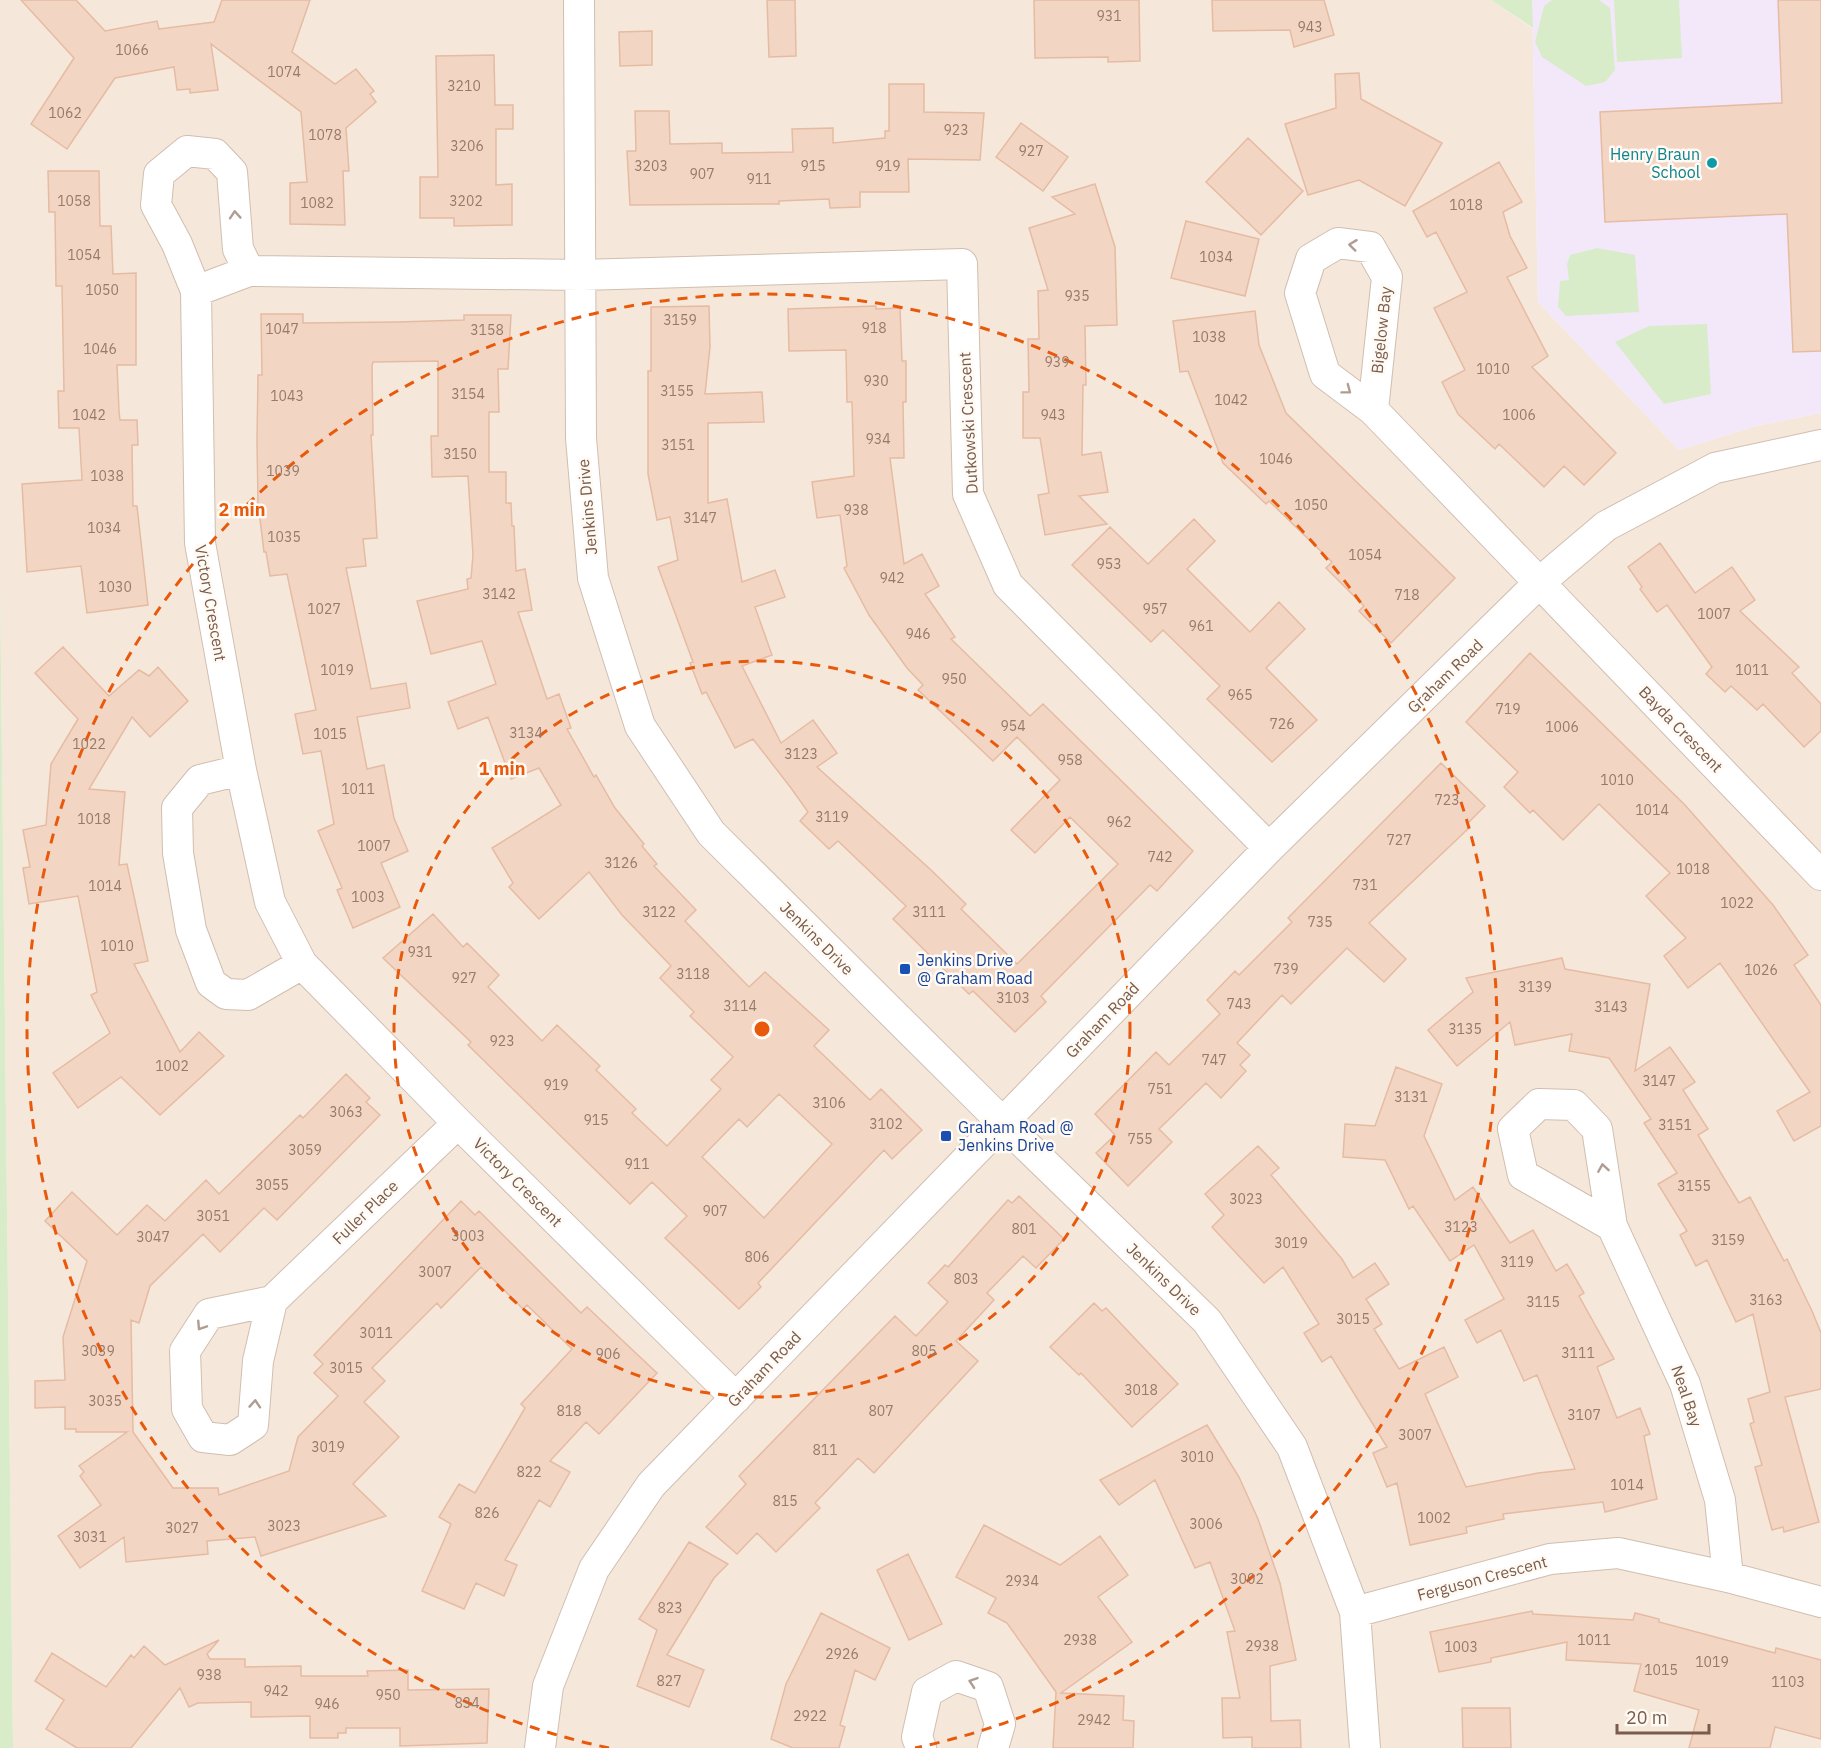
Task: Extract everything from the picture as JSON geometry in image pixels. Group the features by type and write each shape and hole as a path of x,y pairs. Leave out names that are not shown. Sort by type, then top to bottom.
{"street":[{"name":"Jenkins Drive","path":"579,0 581,438 593,578 640,726 711,833 1003,1123 1208,1321 1292,1447 1355,1612 1365,1748"},
{"name":"Victory Crescent","path":"249,271 238,249 232,172 215,154 187,151 159,174 156,205 177,244 196,291 200,543 241,770 270,902 302,964 458,1123 736,1398"},
{"name":"Bigelow Bay","path":"1373,410 1387,276 1370,247 1338,243 1311,259 1300,293 1325,374 1373,410 1540,582"},
{"name":"Dutkowski Crescent","path":"581,275 962,264 968,494 1008,585 1269,848"},
{"path":"196,291 249,271 581,275"},
{"name":"Graham Road","path":"540,1748 548,1686 594,1569 651,1485 1269,848 1540,582 1606,526 1715,468 1821,445"},
{"name":"Bayda Crescent","path":"1540,582 1821,875"},
{"path":"241,770 200,780 177,808 178,853 191,930 211,983 226,994 248,995 302,964"},
{"name":"Fuller Place","path":"272,1302 458,1123"},
{"name":"Neal Bay","path":"1612,1226 1686,1384 1720,1500 1728,1577"},
{"path":"272,1302 258,1361 253,1425 230,1440 203,1437 187,1409 185,1351 209,1314 272,1302"},
{"name":"Ferguson Crescent","path":"1355,1612 1550,1559 1618,1553 1728,1577 1821,1602"},
{"path":"921,1748 917,1737 927,1692 956,1676 988,1687 1000,1724 993,1748"}],"shaded area":[{"path":"0,0 1491,0 1532,28 1532,0 1538,302 1679,450 1756,426 1821,413 1821,1748 13,1748 0,577"},
{"path":"1532,0 1821,0 1821,413 1756,426 1679,450 1538,302"}],"green space":[{"path":"1491,0 1532,0 1533,28"},
{"path":"1552,0 1599,0 1610,8 1615,70 1605,82 1586,86 1542,57 1535,42 1544,6"},
{"path":"1614,0 1679,0 1682,58 1617,62"},
{"path":"1597,248 1635,255 1639,312 1566,316 1558,307 1560,281 1569,280 1567,264 1570,255"},
{"path":"1707,324 1711,394 1664,404 1615,342 1649,326"},
{"path":"0,577 13,1748 0,1748"}],"building":[{"path":"21,0 76,0 105,31 157,21 159,29 214,22 222,0 310,0 292,52 335,84 356,69 374,91 370,94 376,102 346,128 349,171 343,171 345,225 290,224 290,183 307,182 301,112 211,44 218,90 190,93 190,89 177,90 174,67 115,78 67,149 31,124 74,58"},
{"path":"767,0 795,0 796,56 769,57"},
{"path":"1034,0 1139,0 1140,61 1108,62 1108,57 1035,58"},
{"path":"1212,0 1324,0 1334,35 1294,47 1290,30 1213,31"},
{"name":"Henry Braun School","path":"1778,0 1821,0 1821,351 1793,352 1787,214 1605,222 1600,112 1782,103"},
{"path":"652,31 652,65 620,66 619,32"},
{"path":"494,55 495,105 513,105 513,129 496,129 496,185 512,184 512,225 454,226 454,218 420,218 420,177 438,177 436,56"},
{"path":"1359,73 1361,99 1442,143 1405,206 1359,180 1308,195 1285,124 1336,108 1335,74"},
{"path":"889,84 924,84 924,112 984,113 980,160 908,159 909,192 860,192 860,207 830,208 829,199 779,201 779,204 630,205 627,151 636,151 635,111 669,111 670,144 722,143 722,153 793,152 792,129 833,128 833,143 885,138 885,131 889,131"},
{"path":"1021,123 1068,157 1043,191 996,157"},
{"path":"1248,138 1303,191 1261,235 1206,182"},
{"path":"1499,162 1522,202 1503,212 1510,236 1527,268 1507,277 1548,356 1532,367 1616,453 1584,485 1564,466 1544,487 1499,444 1495,449 1458,414 1442,382 1465,370 1434,308 1467,292 1436,232 1427,237 1413,211"},
{"path":"48,171 99,171 100,226 111,226 113,274 136,273 136,365 117,365 120,420 137,420 138,445 132,445 133,506 137,506 148,605 87,613 81,566 27,572 22,484 82,480 79,428 59,428 58,391 64,391 62,286 56,286 55,212 49,212"},
{"path":"1095,184 1115,247 1117,325 1085,326 1086,385 1083,385 1082,455 1101,452 1108,492 1079,496 1107,524 1045,535 1038,495 1049,493 1040,438 1023,438 1023,392 1029,392 1028,339 1039,339 1038,291 1048,290 1029,228 1075,214 1052,197"},
{"path":"1186,221 1259,239 1245,296 1171,278"},
{"path":"709,306 710,347 705,394 762,392 764,422 708,423 708,503 727,499 742,582 775,570 785,597 755,607 772,655 742,666 781,743 813,720 837,753 817,767 966,904 961,909 1017,964 1118,864 1070,817 1035,853 1011,830 1060,780 1017,737 993,761 918,690 923,685 907,668 869,615 844,568 847,566 840,515 817,518 812,482 854,476 852,402 847,402 846,350 789,351 788,309 876,306 876,309 900,308 902,361 906,361 906,402 903,402 904,458 890,458 904,564 922,554 939,586 925,594 955,637 951,639 1030,716 1043,704 1193,851 1157,891 1150,885 1089,947 1041,996 1046,1002 1015,1032 973,991 969,994 893,919 906,906 838,841 829,849 800,821 808,812 791,788 753,739 735,748 706,692 702,694 690,663 693,662 658,567 678,560 670,517 657,520 648,474 648,371 651,371 651,307"},
{"path":"1255,311 1259,345 1286,413 1455,578 1391,643 1359,611 1364,606 1326,568 1332,562 1269,501 1266,504 1223,463 1188,371 1180,372 1173,321"},
{"path":"261,314 303,314 303,323 464,320 464,315 511,315 508,369 498,369 499,412 489,412 489,472 506,472 506,503 511,503 516,571 525,569 532,610 518,612 547,699 559,694 571,728 567,729 594,777 596,775 615,808 644,844 642,846 657,864 654,866 696,910 685,921 749,987 765,972 829,1030 814,1046 870,1100 881,1089 922,1130 892,1159 884,1150 758,1283 761,1287 739,1309 665,1238 687,1216 652,1182 630,1204 468,1045 471,1042 383,958 433,914 463,947 467,943 499,975 488,987 542,1041 557,1025 600,1066 596,1070 636,1109 632,1113 667,1146 721,1089 711,1080 733,1057 690,1016 694,1012 660,978 671,966 622,915 589,872 539,919 509,887 513,883 492,848 561,805 539,768 511,779 488,717 458,729 448,702 496,684 482,641 431,654 417,601 468,589 467,579 471,578 473,555 468,476 432,477 431,436 438,436 438,361 373,362 372,366 373,435 371,435 377,538 363,539 366,566 346,568 371,689 406,683 410,708 357,717 367,769 384,765 394,818 408,851 381,863 400,907 353,928 337,890 342,888 318,831 334,824 321,751 303,754 295,714 316,710 287,574 270,576 266,552 264,552 258,503 257,441 258,375 262,375","holes":["779,1094 832,1144 764,1218 702,1157 739,1119 747,1127"]},
{"path":"1194,519 1215,541 1187,569 1250,632 1279,602 1305,629 1266,668 1317,720 1272,762 1207,699 1220,686 1163,630 1151,642 1072,565 1110,527 1148,564"},
{"path":"1660,543 1695,593 1732,567 1755,600 1740,611 1799,667 1792,673 1821,704 1821,731 1804,747 1763,704 1757,710 1731,686 1725,692 1706,674 1712,667 1667,605 1657,612 1640,589 1642,587 1628,567"},
{"path":"63,647 109,696 139,670 149,676 158,667 188,701 150,737 132,717 89,789 125,792 119,865 127,864 148,961 134,964 180,1052 199,1032 224,1056 160,1115 121,1077 78,1108 53,1073 110,1033 91,995 97,992 78,896 29,904 23,868 30,867 23,830 46,825 51,764 78,719 35,673"},
{"path":"1530,653 1685,805 1773,905 1808,955 1794,965 1821,1005 1821,1126 1794,1141 1777,1111 1810,1092 1720,963 1688,988 1664,956 1686,938 1646,896 1670,873 1599,804 1563,840 1533,810 1530,813 1504,787 1518,772 1466,722"},
{"path":"1441,763 1485,806 1467,824 1470,827 1369,923 1406,959 1384,982 1347,948 1291,1004 1282,995 1237,1043 1250,1055 1240,1065 1246,1071 1221,1098 1206,1083 1159,1129 1172,1142 1128,1186 1096,1153 1115,1135 1095,1114 1156,1052 1169,1065 1220,1014 1207,1000 1235,971 1239,975 1292,922 1288,918"},
{"path":"1562,958 1565,969 1650,984 1635,1071 1670,1047 1695,1082 1683,1090 1708,1129 1698,1135 1739,1203 1750,1197 1784,1261 1787,1259 1812,1311 1821,1333 1821,1389 1785,1397 1819,1522 1784,1532 1783,1527 1772,1530 1755,1467 1762,1465 1750,1424 1754,1422 1748,1399 1770,1392 1753,1314 1736,1322 1707,1260 1696,1266 1680,1235 1687,1231 1658,1184 1677,1173 1644,1123 1651,1119 1609,1058 1569,1051 1572,1034 1515,1045 1510,1022 1457,1066 1428,1030 1473,992 1466,978"},
{"path":"1396,1067 1442,1084 1424,1136 1455,1200 1473,1187 1510,1243 1533,1230 1556,1271 1567,1264 1584,1293 1579,1296 1614,1359 1597,1367 1617,1418 1640,1408 1650,1434 1644,1436 1657,1499 1605,1512 1603,1502 1503,1514 1504,1519 1466,1527 1467,1533 1410,1545 1397,1483 1387,1487 1373,1453 1387,1447 1331,1356 1322,1362 1304,1333 1319,1324 1283,1267 1264,1283 1212,1227 1224,1215 1205,1194 1258,1146 1279,1168 1271,1175 1342,1259 1353,1278 1375,1263 1389,1284 1366,1299 1382,1324 1374,1329 1399,1369 1444,1347 1458,1377 1425,1394 1466,1487 1538,1473 1575,1469 1537,1375 1524,1381 1501,1330 1477,1343 1465,1320 1504,1299 1474,1245 1450,1261 1413,1206 1409,1209 1385,1160 1343,1157 1345,1124 1375,1126"},
{"path":"346,1074 370,1098 366,1102 380,1115 277,1220 264,1208 220,1252 203,1234 150,1286 139,1323 131,1320 133,1432 173,1488 218,1488 219,1495 289,1471 298,1437 338,1396 314,1373 323,1364 314,1355 461,1201 475,1215 479,1211 581,1313 587,1307 657,1373 599,1434 586,1422 550,1461 570,1472 550,1507 539,1500 505,1560 517,1565 504,1596 476,1583 464,1609 422,1591 451,1524 439,1517 459,1484 475,1493 525,1408 521,1404 572,1349 527,1305 523,1309 481,1267 441,1308 437,1303 372,1368 385,1381 364,1402 399,1437 353,1484 386,1516 261,1556 255,1537 207,1541 208,1554 126,1562 124,1537 80,1568 58,1536 101,1505 80,1476 84,1472 79,1466 127,1432 76,1432 76,1429 65,1429 65,1407 35,1408 35,1381 65,1380 63,1337 87,1261 45,1221 72,1192 117,1235 147,1205 165,1221 206,1180 219,1194 300,1115 303,1118"},
{"path":"1019,1196 1064,1239 1036,1268 1023,1256 987,1293 994,1300 956,1341 978,1361 874,1473 858,1458 815,1503 820,1508 776,1552 757,1533 737,1554 706,1527 746,1484 739,1476 895,1316 916,1336 948,1302 928,1283 945,1265 948,1267 1008,1200 1012,1203"},
{"path":"1094,1303 1102,1311 1106,1308 1178,1384 1132,1427 1081,1373 1079,1375 1050,1347"},
{"path":"1207,1425 1239,1477 1258,1519 1280,1583 1296,1660 1270,1666 1271,1721 1300,1720 1301,1748 1252,1748 1252,1737 1223,1738 1222,1698 1240,1698 1227,1632 1235,1631 1210,1562 1195,1568 1155,1480 1119,1505 1100,1480"},
{"path":"984,1525 1060,1565 1100,1536 1128,1575 1098,1597 1132,1642 1061,1693 1124,1696 1123,1720 1134,1721 1133,1748 1053,1748 1056,1692 1007,1623 988,1613 996,1598 956,1577"},
{"path":"689,1542 728,1564 714,1578 667,1655 704,1670 689,1707 637,1686 657,1630 639,1619"},
{"path":"908,1554 942,1624 909,1640 877,1570"},
{"path":"1532,1611 1533,1614 1633,1620 1635,1613 1659,1619 1659,1622 1775,1653 1776,1648 1821,1660 1821,1739 1775,1727 1770,1748 1689,1748 1699,1710 1634,1691 1641,1664 1566,1660 1567,1642 1491,1658 1491,1662 1439,1672 1430,1632"},
{"path":"821,1613 890,1648 875,1680 855,1670 840,1725 845,1727 839,1748 793,1748 771,1739 786,1684"},
{"path":"219,1640 207,1654 210,1659 245,1659 245,1667 301,1666 301,1676 368,1676 367,1671 408,1670 408,1690 489,1689 487,1743 400,1746 400,1728 346,1728 346,1733 338,1733 338,1738 310,1738 310,1716 251,1717 251,1702 198,1703 189,1707 180,1688 131,1748 77,1748 46,1729 64,1700 35,1681 52,1653 106,1687 131,1655 134,1658 144,1646 165,1665"},
{"path":"1462,1708 1510,1708 1511,1748 1463,1748"}],"place":[{"name":"Henry Braun School","path":"1712,163"},
{"name":"Jenkins Drive @ Graham Road","path":"905,969"},
{"name":"Graham Road @ Jenkins Drive","path":"946,1136"}]}
